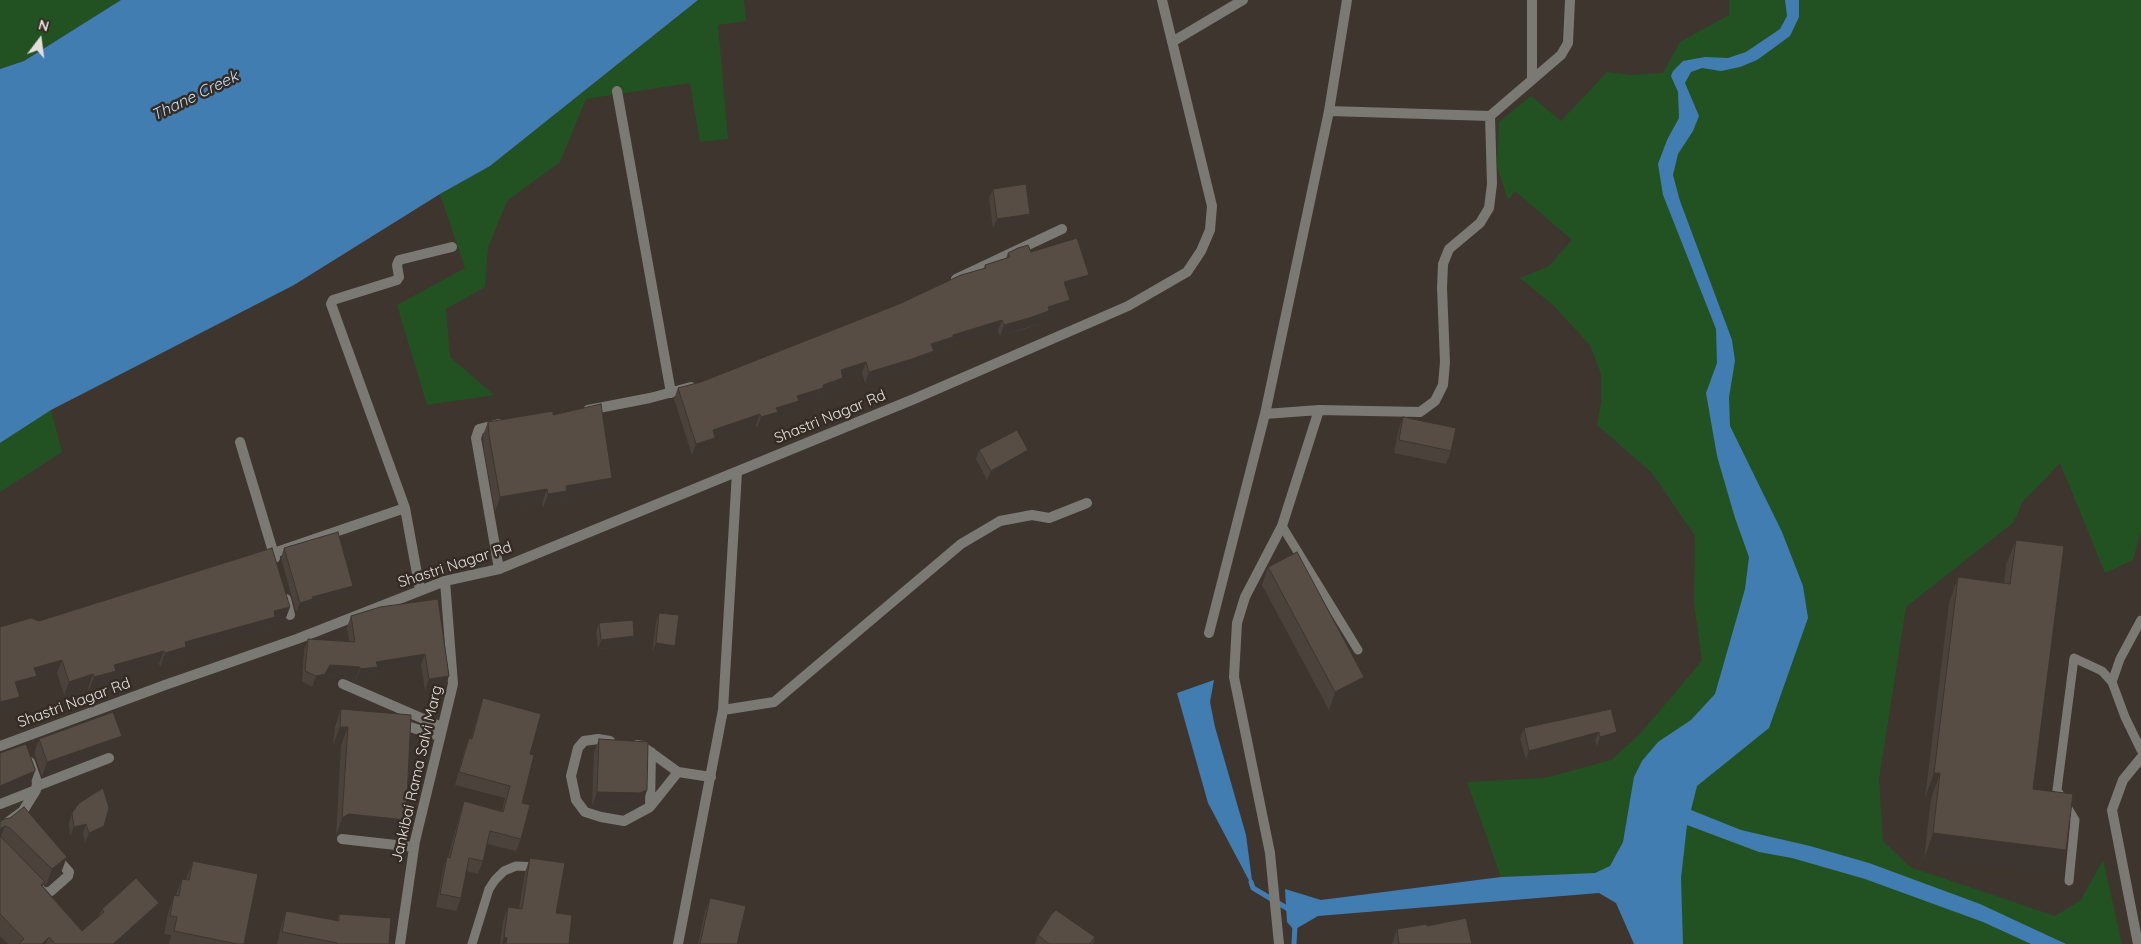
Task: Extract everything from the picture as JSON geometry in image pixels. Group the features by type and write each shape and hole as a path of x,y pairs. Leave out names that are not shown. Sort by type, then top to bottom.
{"street":[{"name":"Shastri Nagar Rd","path":"0,746 297,639 445,580 499,569 914,399 1128,306 1187,272 1201,251 1210,230 1212,206 1162,0"},
{"path":"1172,42 1243,0"},
{"path":"1209,633 1265,414 1328,111 1347,0"},
{"path":"1532,0 1532,80"},
{"path":"1328,111 1490,116 1562,55 1568,43 1570,0"},
{"path":"617,91 671,393"},
{"path":"1265,414 1319,410 1420,412 1435,401 1443,385 1445,362 1443,264 1449,249 1480,223 1489,208 1492,184 1490,116"},
{"path":"945,284 1062,229"},
{"path":"420,590 405,508 331,304 333,300 397,280 400,277 397,265 399,260 452,247"},
{"path":"580,411 671,393 703,383"},
{"path":"1279,944 1270,853 1234,677 1237,623 1244,597 1282,526 1319,410"},
{"path":"499,569 476,438 479,429 505,423"},
{"path":"240,442 278,571"},
{"path":"678,944 712,777 723,710 737,472"},
{"path":"723,710 774,702 961,544 1000,521 1032,515 1049,518 1087,503"},
{"path":"254,559 405,508"},
{"name":"Jankibai Rama Salvi Marg","path":"400,944 414,847 453,684 445,580"},
{"path":"283,588 290,615"},
{"path":"343,684 441,732"},
{"path":"392,726 441,732"},
{"path":"0,828 22,817 23,811 37,788 22,738"},
{"path":"678,772 650,807 624,820 601,817 586,812 576,800 571,776 578,748 584,741 598,739 642,746 678,772 712,777"},
{"path":"650,807 651,752"},
{"path":"0,804 109,758"},
{"path":"2138,944 2112,810 2123,780 2141,758"},
{"path":"342,839 414,847"},
{"path":"32,880 44,893 51,891 68,876 69,872 50,850"}],"lane":[{"path":"1282,526 1358,650"},
{"path":"2112,682 2120,659 2141,620"},
{"path":"2069,880 2075,820 2057,790 2074,658 2102,671 2112,682 2125,717 2141,750"},
{"path":"472,944 489,889 495,880 504,871 516,866 529,865 546,868"}],"green space":[{"path":"0,0 121,0 24,61 0,69"},
{"path":"698,0 744,0 746,21 718,25 728,139 700,142 690,83 586,99 560,162 507,201 488,248 485,287 446,309 450,357 494,395 427,405 397,305 465,268 440,194 490,166"},
{"path":"1729,0 2141,0 2141,531 2133,560 2105,573 2060,463 2022,503 2014,522 1906,607 1879,779 1883,841 1910,867 2055,916 2081,900 2103,860 2122,944 1683,944 1681,937 1631,936 1616,903 1599,893 1595,873 1501,877 1467,782 1545,778 1611,760 1639,735 1702,661 1694,603 1695,536 1652,473 1597,425 1601,402 1601,374 1590,345 1553,305 1520,278 1549,266 1572,240 1515,191 1508,200 1497,166 1499,122 1531,96 1561,121 1607,72 1631,75 1663,73 1680,42 1729,15"},
{"path":"51,410 62,452 0,492 0,443"}],"water":[{"name":"Thane Creek","path":"121,0 698,0 490,166 440,194 294,285 51,410 0,443 0,69 24,61"},
{"path":"1785,0 1799,0 1799,17 1790,36 1757,60 1740,67 1721,71 1702,68 1691,72 1685,83 1699,116 1693,131 1678,154 1673,175 1680,201 1732,340 1735,361 1729,397 1730,426 1782,532 1803,586 1808,618 1769,728 1697,786 1691,810 1741,830 1810,846 1869,863 1980,904 2066,944 2031,944 1983,922 1865,879 1792,858 1759,852 1687,825 1681,878 1683,944 1634,944 1616,903 1599,893 1318,916 1294,930 1287,922 1285,889 1321,900 1501,877 1595,873 1610,866 1623,842 1634,777 1642,761 1658,742 1691,720 1715,694 1745,589 1749,557 1735,518 1717,456 1706,393 1717,363 1716,329 1663,195 1658,164 1667,140 1679,118 1678,92 1671,76 1673,71 1683,61 1705,57 1728,58 1746,52 1780,29 1787,16"},
{"path":"1214,680 1210,702 1215,727 1246,835 1253,888 1208,803 1177,693"}],"building":[{"path":"1026,184 1030,214 997,219 993,189"},
{"path":"1077,238 1089,275 1064,282 1070,300 1048,307 1049,311 1029,318 1004,325 1002,320 953,335 953,337 931,344 934,351 912,359 869,372 866,362 841,370 843,378 823,385 823,388 797,396 799,401 776,408 778,412 761,417 760,414 713,430 715,438 696,444 678,388 701,382 899,304 961,275 986,268 985,265 1010,257 1008,253 1018,248 1028,245 1031,252"},
{"path":"601,404 612,478 566,486 567,491 548,494 547,489 500,497 488,422 553,411 553,415"},
{"path":"1403,417 1456,428 1451,451 1399,440"},
{"path":"1017,430 1028,450 991,471 979,450"},
{"path":"338,532 353,586 312,597 313,599 300,603 284,548"},
{"path":"2016,540 2064,546 2033,789 2073,794 2066,850 1933,833 1940,773 1934,773 1958,577 2010,584"},
{"path":"272,548 290,607 274,611 275,617 185,642 186,647 114,665 116,671 94,677 93,674 69,682 62,660 34,668 37,676 15,682 20,697 0,702 0,627 31,618 39,621"},
{"path":"1297,552 1364,677 1335,692 1268,567"},
{"path":"438,599 449,676 429,679 425,654 376,662 378,667 360,669 360,667 330,665 325,674 316,676 305,671 308,639 355,642 351,616 380,607"},
{"path":"659,613 679,615 675,646 656,643"},
{"path":"633,620 634,636 601,640 599,623"},
{"path":"483,698 541,714 530,754 534,755 522,803 530,805 521,839 490,831 483,861 469,858 461,898 440,894 447,857 450,858 464,801 503,812 510,786 459,772 469,738 472,739"},
{"path":"341,709 411,715 406,820 349,814 342,818 348,727 340,727"},
{"path":"1611,709 1617,732 1600,737 1599,732 1529,751 1524,728"},
{"path":"113,712 122,736 47,762 39,739"},
{"path":"599,739 648,742 647,790 640,793 597,792"},
{"path":"26,744 35,771 0,786 0,753"},
{"path":"103,788 109,808 104,826 89,833 86,824 74,827 72,813 79,803"},
{"path":"24,807 67,857 52,869 10,828 5,826 1,828 0,833 0,822 10,818"},
{"path":"0,836 45,882 41,885 82,931 104,912 102,909 136,878 159,903 113,944 55,944 49,937 42,944 19,944 24,939 0,914"},
{"path":"530,858 565,863 556,913 572,915 569,944 506,944 507,938 504,937 508,907 522,909"},
{"path":"193,861 258,874 244,944 174,931 177,917 170,916 174,895 179,896 182,879 189,880"},
{"path":"710,898 746,906 737,944 700,944"},
{"path":"1056,910 1095,937 1090,944 1049,944 1038,935"},
{"path":"286,911 339,921 339,914 391,918 389,944 337,944 282,932"},
{"path":"1466,918 1472,944 1399,944 1397,929 1427,924 1427,926"}],"waterway":[{"path":"1251,882 1253,888 1290,910"},
{"path":"1294,944 1295,925"}]}
